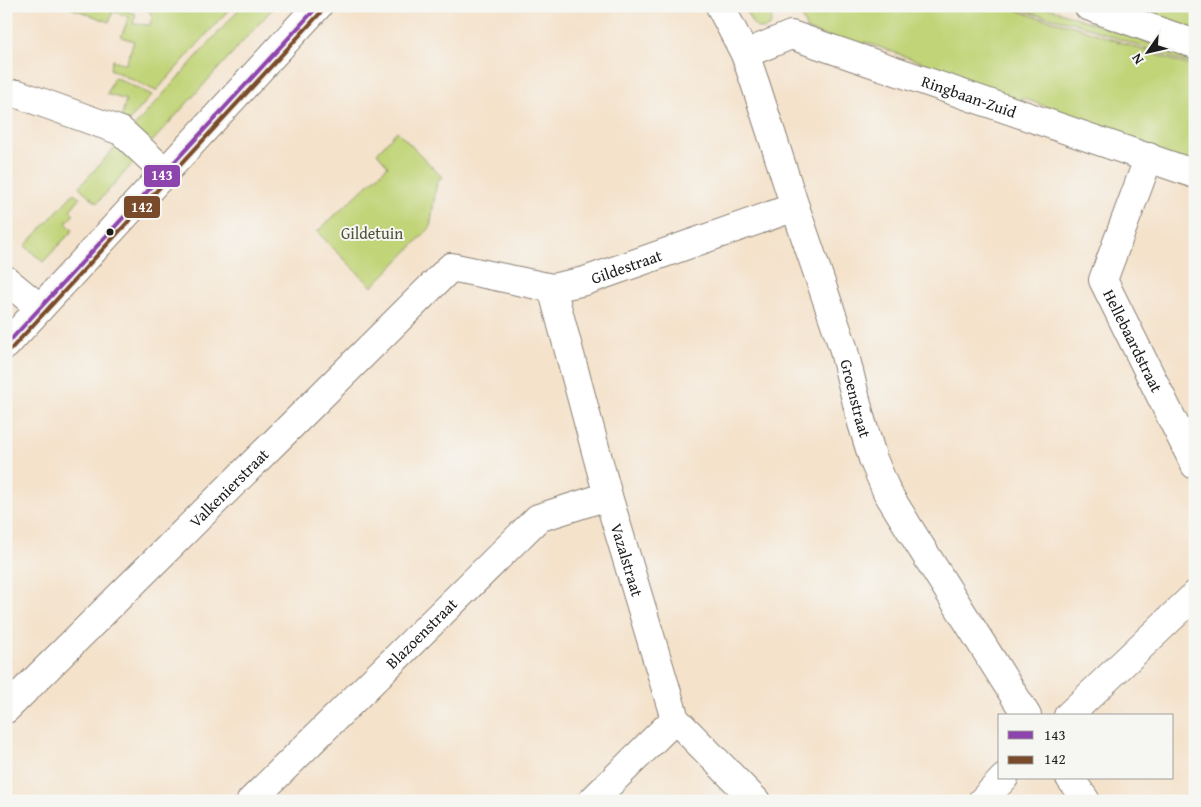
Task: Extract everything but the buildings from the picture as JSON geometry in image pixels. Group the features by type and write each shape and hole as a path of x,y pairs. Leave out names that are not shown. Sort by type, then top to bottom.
{"street":[{"path":"6,345 318,6"},
{"path":"701,6 744,54"},
{"path":"720,6 744,54"},
{"path":"735,6 744,54"},
{"path":"1088,6 1195,44"},
{"name":"Ringbaan-Zuid","path":"744,54 791,35 1195,174"},
{"name":"Groenstraat","path":"744,54 843,347 872,459 888,492 914,536 1026,714"},
{"path":"18,94 120,131 165,172"},
{"name":"Hellebaardstraat","path":"1150,157 1103,280 1188,436 1195,465"},
{"name":"Gildestraat","path":"451,267 552,288 585,281 795,207"},
{"name":"Valkenierstraat","path":"6,709 451,267"},
{"path":"6,280 40,308"},
{"name":"Vazalstraat","path":"552,288 608,496 675,719 756,801"},
{"name":"Blazoenstraat","path":"251,801 538,518 608,496"},
{"path":"1070,714 1195,595"},
{"path":"592,801 675,719"},
{"path":"982,801 1002,780"},
{"path":"1071,780 1086,801"}],"green space":[{"path":"66,6 114,6 136,14 133,24 150,25 152,16 146,6 232,6 156,91 110,69 113,60 126,64 134,41 121,37 129,17 113,11 109,22"},
{"path":"242,6 275,6 150,144 133,128"},
{"path":"744,6 767,6 772,17 770,26 764,29 757,28 752,23"},
{"path":"798,6 1007,6 1033,16 1074,26 1195,68 1195,167 1088,129 1090,122 1022,98 1019,105 930,73 932,66 865,42 862,49 807,30"},
{"path":"1014,6 1043,6 1195,59 1195,66 1075,23 1034,14"},
{"path":"1129,6 1190,6 1195,8 1195,29"},
{"path":"114,77 152,95 128,122 121,119 126,100 107,94"},
{"name":"Gildetuin","path":"397,131 442,177 437,181 430,228 372,287 317,232 388,166 377,153"},
{"path":"119,143 137,159 97,203 79,187"},
{"path":"74,193 80,198 70,210 74,214 66,223 73,230 43,262 25,246"}],"transit line":[{"name":"143","path":"6,345 318,6"},
{"name":"142","path":"11,349 323,10"}]}
